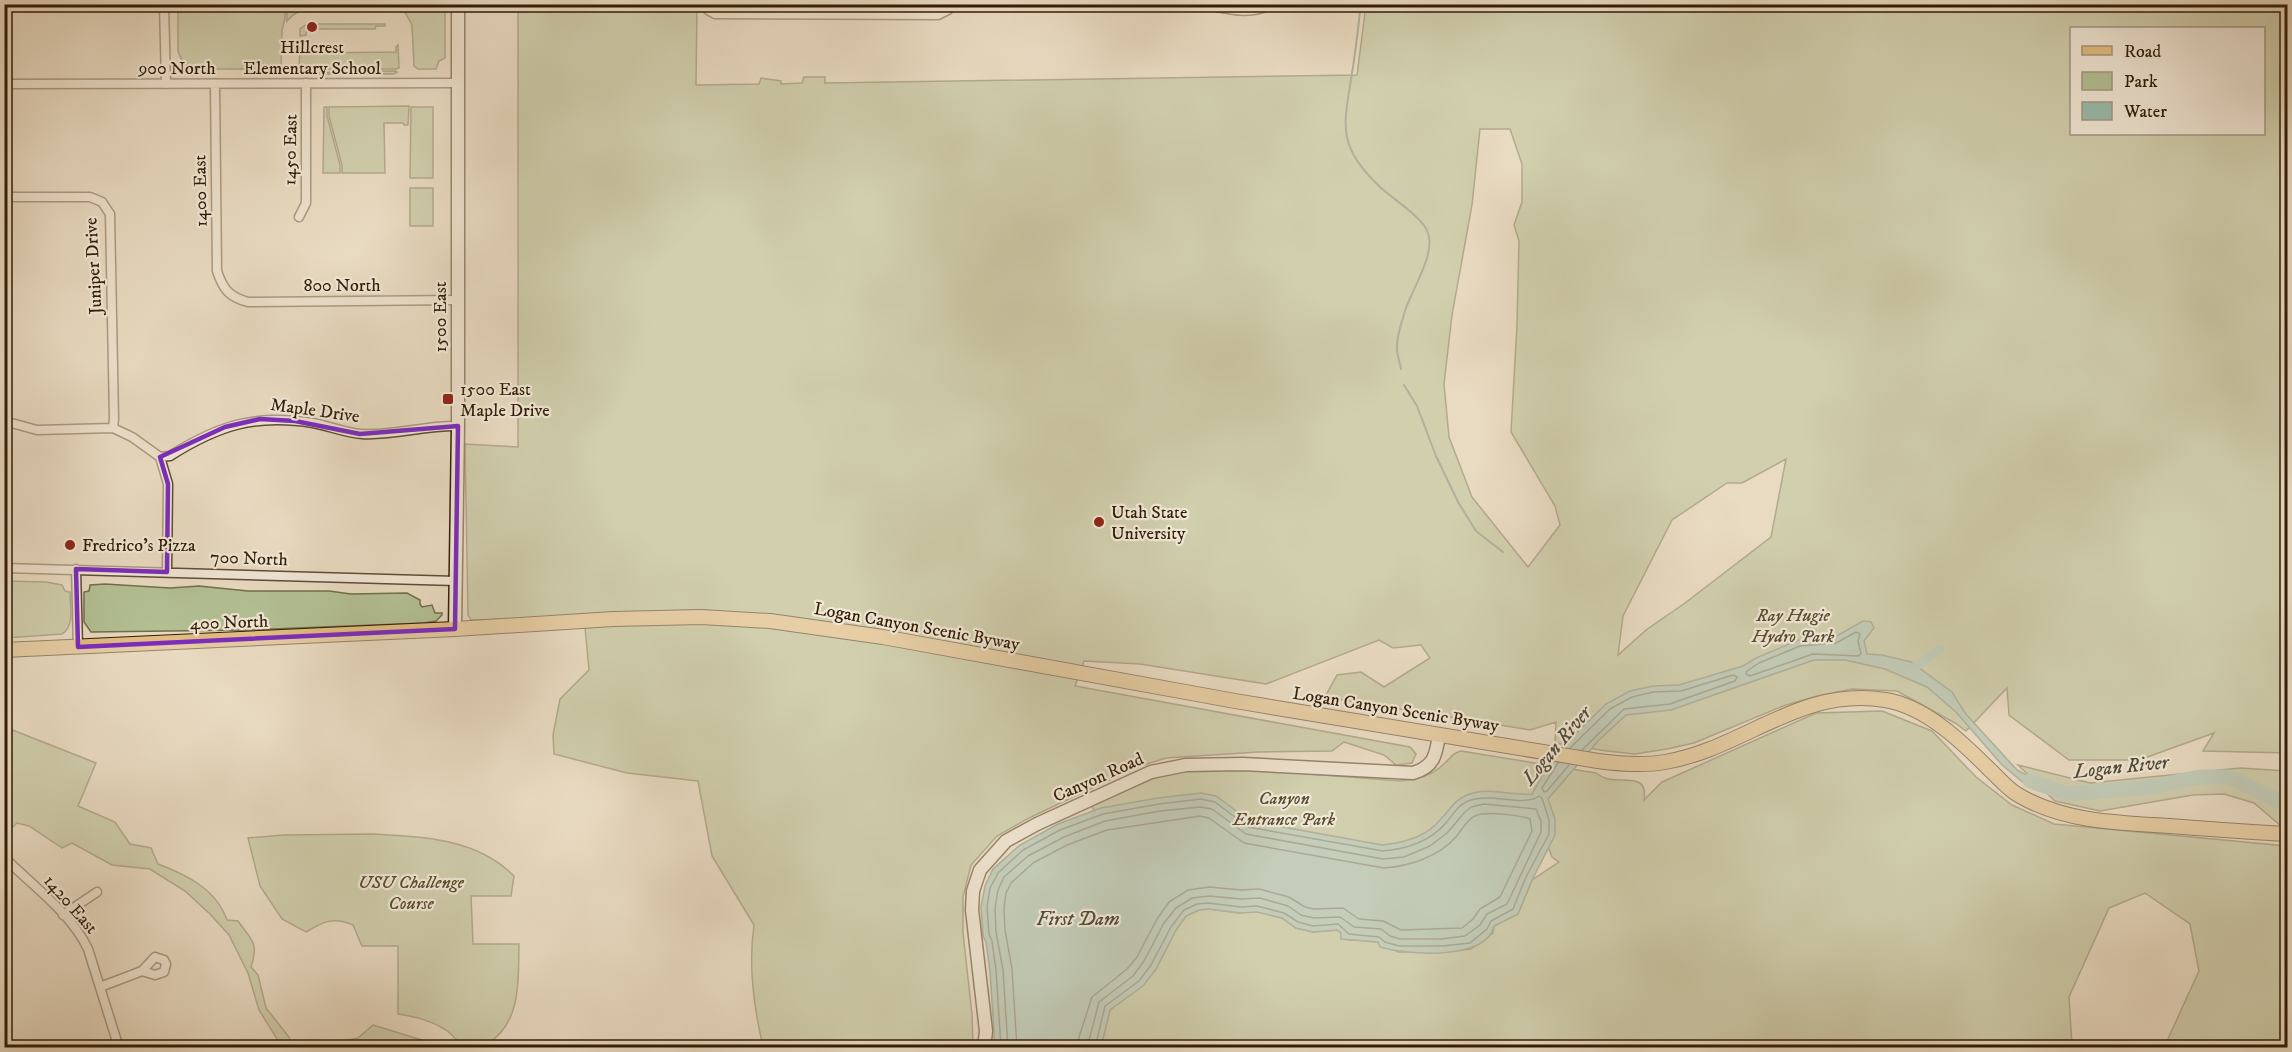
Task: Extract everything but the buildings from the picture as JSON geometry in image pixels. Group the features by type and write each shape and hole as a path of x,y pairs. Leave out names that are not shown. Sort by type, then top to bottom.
{"main road":[{"name":"Logan Canyon Scenic Byway","path":"455,629 613,619 701,617 770,621 883,637 1235,701 1633,765 1665,762 1714,747 1801,707 1835,699 1886,700 1915,711 1955,736 2017,795 2052,810 2099,821 2288,834"},
{"name":"400 North","path":"4,650 455,629"}],"street":[{"path":"165,4 166,84"},
{"name":"1500 East","path":"455,629 458,426 458,4"},
{"path":"707,7 715,14 938,15 948,10 951,4"},
{"path":"1203,4 1245,12 1271,4"},
{"name":"1450 East","path":"299,217 306,203 306,83"},
{"name":"900 North","path":"4,84 458,83"},
{"name":"1400 East","path":"215,84 217,271 221,285 228,294"},
{"name":"Juniper Drive","path":"4,197 90,196 102,202 110,214 113,428"},
{"name":"800 North","path":"228,294 248,302 458,300"},
{"name":"Maple Drive","path":"160,457 170,456 225,427 260,419 295,421 360,434 458,426"},
{"path":"4,421 37,430 113,428 132,437 160,457 168,484 167,572"},
{"name":"700 North","path":"4,568 456,581"},
{"path":"76,569 78,646"},
{"name":"Canyon Road","path":"984,1047 986,1031 972,910 973,891 980,870 1006,841 1037,824 1151,772 1186,765 1243,764 1413,773 1429,766 1434,759 1439,735"},
{"name":"1420 East","path":"4,860 10,863 82,936 119,1047"},
{"path":"63,915 97,892"},
{"path":"100,987 142,971"}],"highlighted area":[{"path":"260,419 295,421 360,434 458,426 455,629 78,647 76,569 167,572 168,484 160,457 225,427"}],"green space":[{"path":"178,5 285,5 281,67 279,69 195,69 188,66 182,60 178,50"},
{"path":"287,5 346,5 346,9 307,9 293,15 287,21"},
{"path":"401,5 445,5 445,58 439,61 436,69 418,69 414,66 412,25"},
{"name":"Ray Hugie Hydro Park","path":"518,5 697,5 696,85 759,84 761,78 781,81 781,84 802,83 804,77 825,77 825,83 1357,75 1366,5 2287,5 2287,753 2203,751 2214,733 2139,760 2069,760 2009,715 2007,688 1966,731 1897,691 1852,689 1783,706 1694,743 1635,754 1555,743 1556,722 1530,730 1325,697 1337,675 1361,672 1384,687 1430,658 1421,645 1393,648 1379,640 1266,684 1140,664 1084,661 1075,686 1410,747 1416,754 1412,763 1396,765 1384,755 1344,742 1332,751 1258,752 1166,758 1134,768 1029,818 997,836 971,865 963,897 963,933 972,1014 973,1047 763,1047 753,986 754,925 712,856 698,781 627,773 554,754 553,735 560,699 589,670 584,617 471,620 468,615 465,444 518,447","holes":["1480,129 1510,129 1522,164 1522,202 1514,225 1519,241 1511,432 1555,506 1560,525 1528,567 1472,497 1449,437 1444,384 1452,315 1472,205","1786,459 1771,537 1646,630 1618,655 1623,616 1672,520 1727,483 1742,483"]},
{"path":"307,24 385,24 385,26 376,26 375,29 307,29 306,35 300,36 300,29"},
{"path":"398,45 399,68 396,69 299,68 300,46 303,53 396,52"},
{"path":"397,72 394,74 301,73"},
{"path":"409,106 408,125 384,123 385,173 342,173 329,107"},
{"path":"324,107 327,107 340,173 323,173"},
{"path":"411,107 433,107 433,178 410,178"},
{"path":"410,188 433,188 433,226 410,226"},
{"path":"5,581 46,582 62,585 65,591 70,592 71,615 66,630 62,634 5,638"},
{"path":"90,585 170,588 199,586 248,591 407,593 420,600 422,607 432,605 435,613 442,613 442,615 436,621 424,623 247,630 91,632 84,622 84,592 89,591"},
{"name":"Canyon Entrance Park","path":"1882,711 1932,731 1976,777 2012,805 2054,824 2287,846 2287,1047 2151,1047 2167,1041 2199,971 2190,924 2145,893 2109,908 2069,997 2072,1045 2075,1047 1101,1047 1110,1010 1156,969 1176,930 1186,916 1199,910 1240,913 1257,911 1282,918 1296,928 1313,932 1337,930 1341,933 1342,939 1378,942 1398,952 1442,952 1471,949 1493,933 1494,926 1518,914 1532,880 1559,862 1552,857 1547,844 1405,852 1096,815 1091,804 1162,775 1195,770 1248,769 1407,780 1430,774 1461,751 1596,773 1604,778 1632,780 1642,785 1644,800 1662,782 1816,713"},
{"path":"5,727 96,763 78,806 115,822 130,844 151,848 158,864 199,884 216,900 227,920 238,921 253,942 251,967 258,975 266,1008 289,1037 291,1043 289,1047 282,1047 259,1010 248,973 229,935 185,891 150,869 112,865 72,843 62,848 29,826 17,823 5,834"},
{"path":"2018,765 2090,783 2240,768 2287,771 2287,826 2281,826 2254,803 2224,794 2193,795 2100,811 2055,801"},
{"name":"USU Challenge Course","path":"284,835 411,836 466,847 499,863 514,876 511,896 471,896 473,944 519,944 518,984 513,1010 500,1033 484,1046 467,1046 434,1024 398,1014 398,946 362,946 353,925 340,921 329,921 306,932 282,919 260,886 248,838"},
{"path":"373,1025 441,1047 316,1047 358,1038"}],"water":[{"name":"First Dam","path":"1863,621 1871,622 1874,628 1864,641 1867,654 1911,662 1952,692 1965,713 2017,770 2037,781 2058,786 2043,788 2024,783 2002,765 1956,712 1927,687 1885,669 1845,660 1814,660 1671,710 1626,715 1599,740 1548,799 1555,819 1555,835 1518,914 1494,926 1488,937 1477,945 1444,953 1392,950 1380,947 1378,942 1341,939 1341,933 1337,930 1313,932 1296,928 1282,918 1257,912 1199,910 1186,916 1176,930 1156,969 1143,986 1110,1010 1101,1047 995,1048 990,971 983,936 981,907 985,886 993,869 1020,845 1058,824 1101,808 1201,793 1216,796 1250,821 1382,845 1406,841 1428,831 1456,802 1475,792 1532,794 1548,765 1567,742 1606,704 1630,691 1653,686 1679,685 1743,666 1799,640 1835,637"}],"waterway":[{"path":"1361,4 1347,107 1346,134 1349,146 1365,172 1420,221 1428,233 1430,242 1426,262 1408,303 1399,333 1397,349 1401,369"},
{"path":"1404,385 1417,406 1436,456 1458,502 1476,531 1503,552"},
{"path":"1908,672 1940,649"},
{"name":"Logan River","path":"2030,781 2068,794 2151,787 2199,777 2229,777 2288,805"}],"place":[{"name":"Hillcrest Elementary School","path":"312,27"},
{"name":"1500 East Maple Drive","path":"448,399"},
{"name":"Utah State University","path":"1099,522"},
{"name":"Fredrico's Pizza","path":"70,545"}]}
